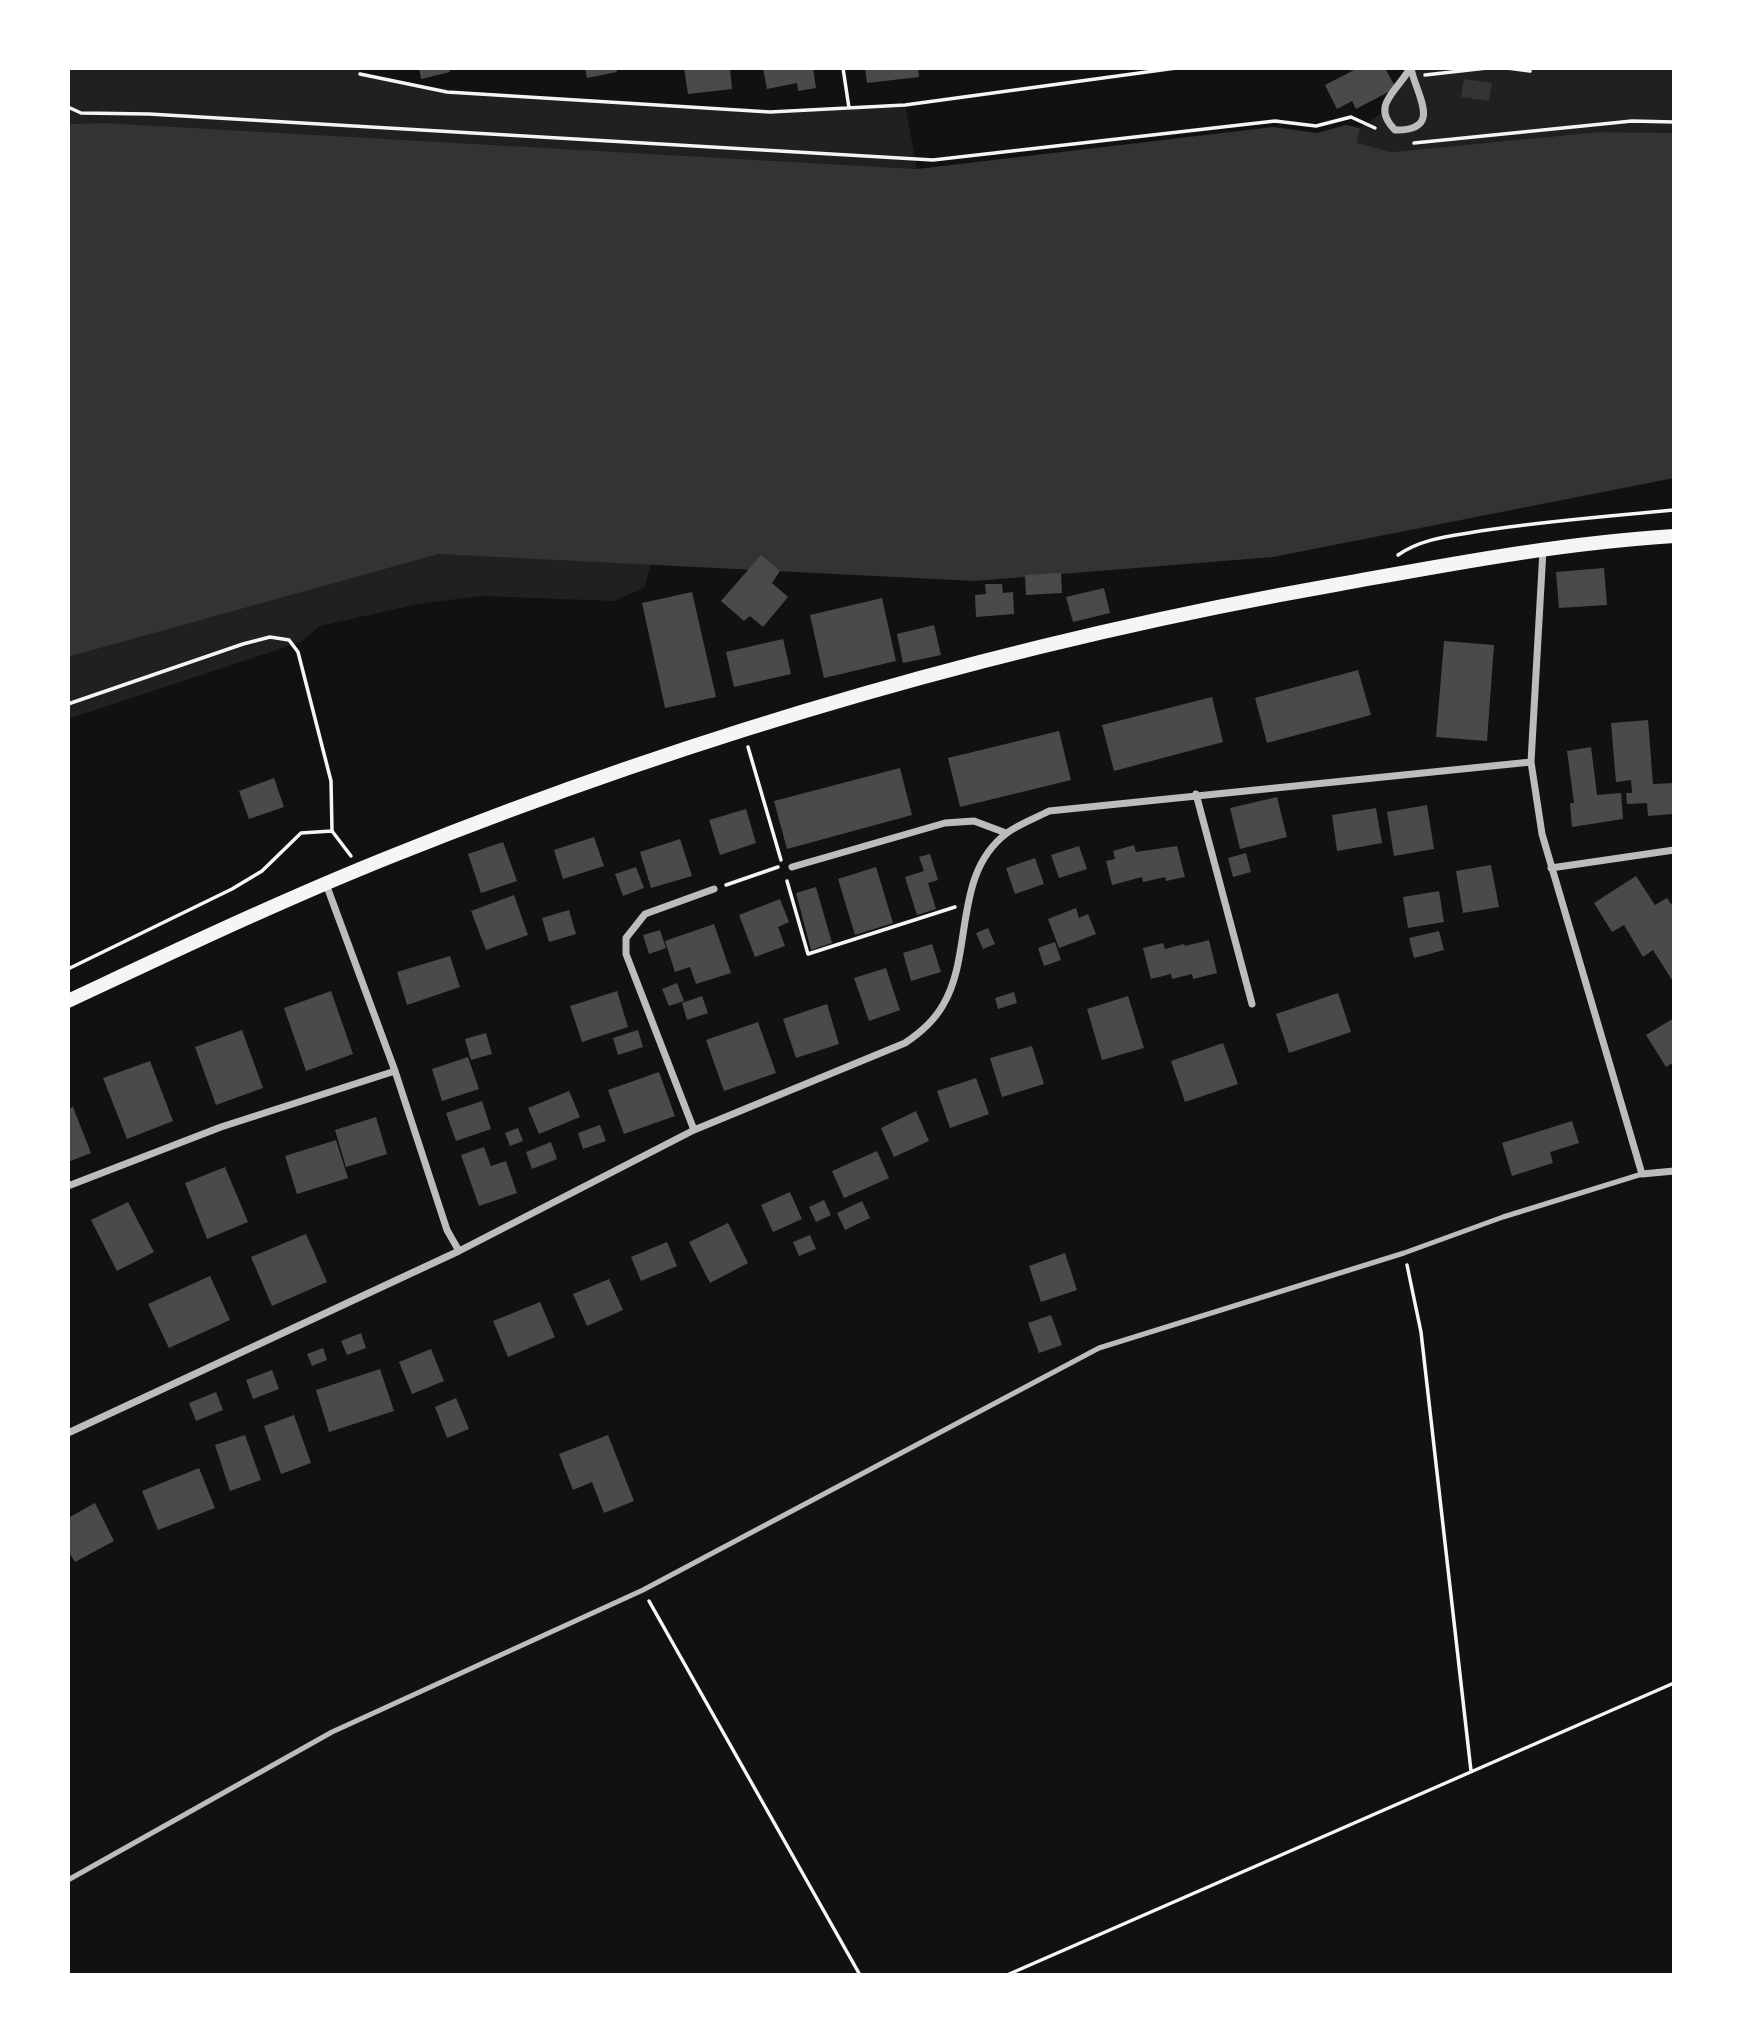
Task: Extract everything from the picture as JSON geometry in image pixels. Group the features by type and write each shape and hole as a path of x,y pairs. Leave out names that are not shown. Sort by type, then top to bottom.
{"main road":[{"path":"68,1001 326,883 538,799 743,729 1013,651 1217,605 1543,548 1674,536"}],"street":[{"path":"1411,71 1424,103 1424,114 1419,124 1408,131 1395,130 1387,121 1384,112 1387,101 1411,71"},
{"path":"1543,548 1531,762 1542,834 1642,1174 1674,1171"},
{"path":"68,1433 459,1251 694,1130 886,1053 921,1032 944,1005 955,976 967,903 976,875 1006,833 1049,811 1531,762"},
{"path":"1196,794 1252,1004"},
{"path":"792,867 945,823 974,821 1006,833"},
{"path":"1551,868 1674,850"},
{"path":"326,883 395,1071 447,1230 459,1251"},
{"path":"694,1130 626,954 626,937 645,914 714,890"},
{"path":"68,1186 221,1126 395,1071"}],"lane":[{"path":"68,1880 332,1732 643,1590 1099,1348 1404,1253 1503,1217 1642,1174"}],"path":[{"path":"843,68 849,108"},
{"path":"360,74 447,92 770,112 905,105 1176,68"},
{"path":"1411,71 1487,68"},
{"path":"1507,68 1530,71"},
{"path":"68,107 81,113 162,114 933,160 1275,121 1316,126 1351,117 1379,132"},
{"path":"1406,144 1632,121 1674,122"},
{"path":"1385,576 1395,558 1410,547 1435,539 1538,522 1674,510"},
{"path":"68,704 243,644 270,637 289,640 298,652 331,781 332,831 354,859 366,867"},
{"path":"714,890 783,865 743,729"},
{"path":"68,969 232,889 262,871 300,833 332,831"},
{"path":"786,878 808,954 967,903"},
{"path":"1404,1253 1421,1332 1471,1771"},
{"path":"643,1590 860,1975"},
{"path":"1007,1975 1674,1683"}],"shaded area":[{"path":"68,68 359,68 360,74 447,92 770,112 905,105 917,169 106,123 68,124"},
{"path":"1410,68 1674,68 1674,133 1599,132 1392,152 1356,143 1360,128 1383,112"},
{"path":"1464,79 1492,83 1489,101 1461,97"},
{"path":"106,123 917,169 1273,127 1317,133 1346,125 1360,128 1357,143 1392,152 1599,132 1674,133 1674,478 1273,557 974,581 439,554 68,657 68,124"},
{"path":"439,554 652,558 645,587 615,601 481,596 418,604 320,626 301,642 68,719 68,657"}],"building":[{"path":"419,68 449,68 450,72 421,79"},
{"path":"585,68 616,68 617,72 587,78"},
{"path":"684,68 730,68 732,89 688,94"},
{"path":"763,68 813,68 816,88 798,91 797,83 767,89"},
{"path":"865,68 918,68 919,77 867,83"},
{"path":"1358,68 1385,68 1396,88 1356,109 1352,101 1337,109 1325,85"},
{"path":"761,555 780,571 772,583 788,597 763,627 750,616 744,621 721,601"},
{"path":"1604,568 1607,605 1559,608 1556,572"},
{"path":"1061,573 1062,593 1026,595 1025,575"},
{"path":"985,584 1002,584 1003,593 1013,592 1014,614 976,617 975,595 986,594"},
{"path":"1104,588 1110,613 1073,622 1066,597"},
{"path":"692,592 716,697 665,708 642,603"},
{"path":"882,598 896,661 824,678 810,615"},
{"path":"934,625 941,655 903,663 897,634"},
{"path":"783,639 791,674 734,687 726,652"},
{"path":"1444,641 1494,645 1487,741 1436,737"},
{"path":"1358,670 1371,715 1267,743 1255,698"},
{"path":"1212,697 1223,742 1114,771 1102,725"},
{"path":"1648,720 1653,784 1674,783 1673,814 1648,816 1647,803 1627,804 1626,793 1632,793 1631,780 1616,782 1611,723"},
{"path":"1059,731 1071,780 960,807 948,758"},
{"path":"1591,747 1597,795 1621,793 1623,819 1572,827 1570,803 1574,803 1567,751"},
{"path":"900,768 912,815 787,849 774,801"},
{"path":"274,778 284,807 249,819 239,791"},
{"path":"1277,797 1287,837 1240,849 1230,808"},
{"path":"1427,805 1434,849 1394,856 1387,812"},
{"path":"1376,808 1382,843 1337,851 1332,815"},
{"path":"746,809 756,843 720,855 709,820"},
{"path":"594,837 604,866 563,879 554,850"},
{"path":"680,839 692,876 651,888 640,852"},
{"path":"503,842 517,881 481,893 468,854"},
{"path":"1134,845 1136,852 1177,846 1185,877 1166,881 1165,877 1143,882 1142,877 1112,885 1106,861 1115,859 1113,851"},
{"path":"1079,846 1087,869 1059,878 1051,855"},
{"path":"1246,853 1251,872 1233,877 1228,858"},
{"path":"930,854 938,880 928,883 936,909 917,915 905,877 924,871 919,857"},
{"path":"1035,858 1044,884 1015,894 1006,868"},
{"path":"1491,865 1499,907 1463,913 1456,871"},
{"path":"636,867 644,888 623,896 615,874"},
{"path":"876,867 893,923 855,935 838,879"},
{"path":"1636,876 1655,905 1667,898 1674,908 1674,983 1653,950 1643,957 1624,925 1612,932 1594,903"},
{"path":"816,887 832,943 811,950 796,893"},
{"path":"1439,891 1444,922 1408,928 1403,897"},
{"path":"514,895 528,935 486,950 471,911"},
{"path":"780,899 789,922 778,927 785,946 755,957 739,915"},
{"path":"1076,908 1079,918 1088,914 1096,934 1059,948 1048,919"},
{"path":"569,910 576,934 549,942 542,918"},
{"path":"714,924 731,973 696,984 690,967 675,972 665,941"},
{"path":"988,928 995,944 983,949 976,933"},
{"path":"660,930 666,948 649,954 643,935"},
{"path":"1439,931 1444,950 1414,958 1409,938"},
{"path":"1209,940 1217,973 1193,979 1192,974 1172,979 1171,974 1151,979 1143,948 1163,943 1165,949"},
{"path":"1055,942 1061,960 1044,966 1038,948"},
{"path":"932,944 941,972 911,981 903,953"},
{"path":"450,956 460,987 407,1005 397,972"},
{"path":"886,968 900,1010 869,1021 854,978"},
{"path":"677,983 684,1001 669,1006 662,989"},
{"path":"331,991 353,1054 306,1071 284,1008"},
{"path":"617,991 628,1027 582,1042 570,1006"},
{"path":"1014,992 1017,1003 998,1009 995,998"},
{"path":"1338,993 1351,1032 1289,1053 1276,1014"},
{"path":"702,996 708,1013 687,1020 682,1003"},
{"path":"1128,996 1144,1048 1102,1060 1087,1009"},
{"path":"827,1004 839,1044 796,1058 783,1019"},
{"path":"1674,1018 1674,1062 1666,1067 1646,1035"},
{"path":"758,1022 776,1073 724,1091 706,1040"},
{"path":"242,1030 263,1088 216,1105 195,1047"},
{"path":"638,1030 643,1047 618,1055 613,1038"},
{"path":"486,1033 492,1054 471,1060 465,1039"},
{"path":"1223,1043 1238,1084 1185,1102 1171,1061"},
{"path":"1032,1046 1044,1084 1002,1097 990,1058"},
{"path":"468,1057 479,1089 442,1101 432,1069"},
{"path":"150,1061 173,1121 127,1139 103,1078"},
{"path":"659,1072 675,1116 624,1134 608,1090"},
{"path":"976,1078 989,1114 950,1128 937,1091"},
{"path":"569,1091 580,1117 539,1134 528,1108"},
{"path":"482,1101 491,1129 456,1141 446,1113"},
{"path":"73,1107 91,1153 68,1162 68,1109"},
{"path":"916,1111 929,1141 894,1157 881,1128"},
{"path":"376,1117 387,1154 346,1167 335,1130"},
{"path":"1572,1121 1579,1143 1550,1152 1553,1163 1512,1176 1502,1143"},
{"path":"600,1125 606,1141 583,1149 578,1133"},
{"path":"518,1128 523,1141 510,1146 505,1133"},
{"path":"336,1140 348,1178 297,1194 285,1156"},
{"path":"551,1142 557,1159 532,1169 526,1152"},
{"path":"484,1147 491,1166 506,1161 517,1193 479,1206 461,1155"},
{"path":"877,1151 889,1178 844,1198 832,1171"},
{"path":"225,1167 248,1222 207,1239 185,1183"},
{"path":"790,1192 802,1219 773,1232 761,1205"},
{"path":"824,1200 831,1215 816,1222 809,1207"},
{"path":"862,1201 870,1218 845,1230 837,1213"},
{"path":"128,1202 154,1252 117,1271 91,1220"},
{"path":"728,1223 748,1263 710,1283 689,1242"},
{"path":"306,1234 327,1282 272,1306 251,1257"},
{"path":"810,1235 816,1249 799,1256 793,1242"},
{"path":"667,1242 677,1266 641,1281 631,1257"},
{"path":"1065,1253 1077,1290 1041,1302 1029,1266"},
{"path":"210,1276 230,1320 169,1348 148,1304"},
{"path":"609,1279 623,1310 587,1326 573,1294"},
{"path":"540,1302 555,1337 508,1357 493,1321"},
{"path":"1051,1315 1062,1345 1039,1353 1028,1323"},
{"path":"361,1333 366,1348 347,1355 341,1341"},
{"path":"323,1348 327,1360 312,1366 307,1354"},
{"path":"431,1349 444,1381 412,1394 399,1362"},
{"path":"380,1369 394,1411 329,1432 316,1390"},
{"path":"272,1370 279,1389 253,1399 246,1380"},
{"path":"216,1392 223,1410 196,1421 189,1403"},
{"path":"456,1398 469,1429 447,1438 435,1407"},
{"path":"294,1415 311,1463 281,1474 264,1426"},
{"path":"245,1435 261,1480 230,1491 215,1445"},
{"path":"608,1435 634,1501 604,1513 592,1482 573,1490 559,1454"},
{"path":"199,1468 215,1508 158,1530 142,1491"},
{"path":"95,1503 114,1541 75,1562 68,1551 68,1518"}]}
